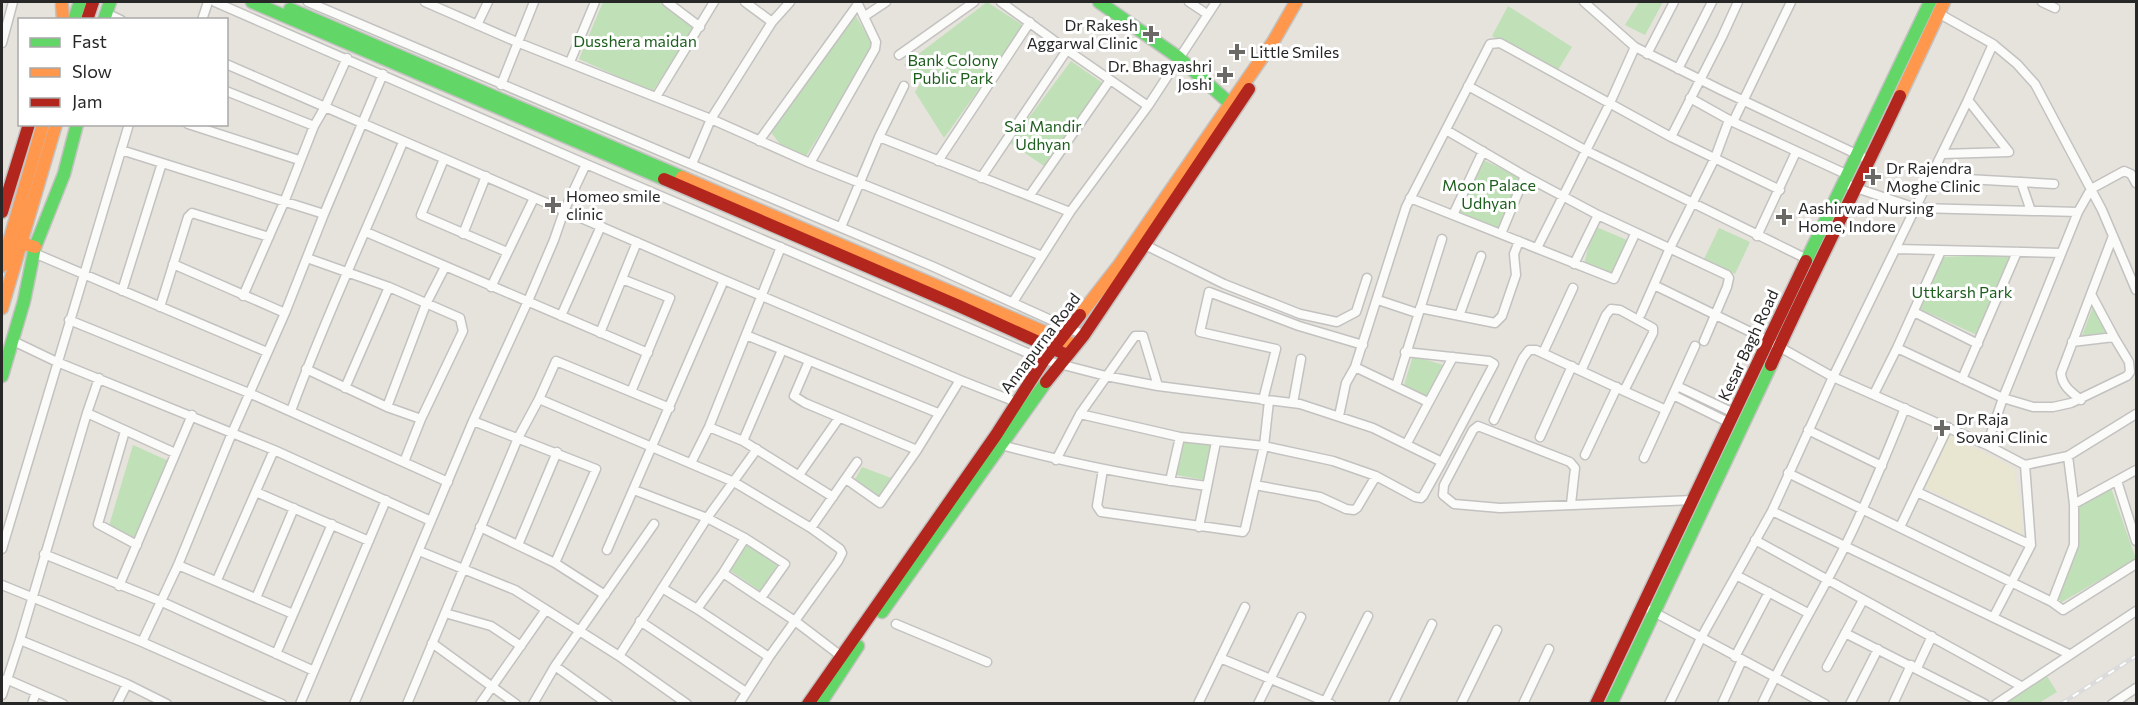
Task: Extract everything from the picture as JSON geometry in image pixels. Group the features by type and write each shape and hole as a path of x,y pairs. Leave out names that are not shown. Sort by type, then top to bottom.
{"main road":[{"path":"252,2 608,150"},
{"path":"273,2 959,306 1058,344 1067,355"},
{"path":"1100,2 1178,57 1232,106"},
{"name":"Annapurna Road","path":"820,704 996,435 1084,335 1145,244 1296,2"},
{"name":"Annapurna Road","path":"808,704 941,520 1001,445 1044,360 1119,266 1304,2"},
{"name":"Kesar Bagh Road","path":"1596,704 1732,418 1856,188 1864,157 1930,2"},
{"path":"61,18 63,3"},
{"name":"Kesar Bagh Road","path":"1611,704 1746,420 1773,343 1807,259 1846,179 1864,157 1941,7"},
{"path":"2,212 28,126"},
{"path":"2,266 42,126"},
{"path":"2,308 11,239 55,126"},
{"path":"2,376 24,301 35,250 64,174 76,126"},
{"path":"11,239 35,250"}],"street":[{"path":"2,43 5,20 13,2"},
{"path":"203,18 208,2"},
{"path":"215,2 1044,360 1067,355 1106,376 1158,386 1293,404 1373,428 1442,462"},
{"path":"425,2 519,43 711,119 810,163 1042,256"},
{"path":"477,25 488,2"},
{"path":"501,85 534,2"},
{"path":"570,62 595,2"},
{"path":"667,2 700,27"},
{"path":"656,97 714,2"},
{"path":"746,2 772,22"},
{"path":"692,164 711,119 772,22 790,2"},
{"path":"865,16 885,2"},
{"path":"898,56 974,2"},
{"path":"1001,2 1148,106"},
{"path":"1189,2 1207,14"},
{"path":"1013,302 1070,212 1148,106 1216,2"},
{"path":"1584,2 1635,47 1647,54 1864,157"},
{"path":"1647,54 1674,2"},
{"path":"1678,69 1713,2"},
{"path":"1671,137 1738,2"},
{"path":"1641,314 1731,121 1791,2"},
{"path":"2042,2 2055,8"},
{"path":"314,3 501,85 841,227 1084,335"},
{"path":"759,141 857,3 876,42 875,49 810,163"},
{"path":"1941,7 1993,44 2036,84 2091,189 2136,290"},
{"path":"938,161 1030,22"},
{"path":"1339,416 1346,383 1356,367 1399,224 1487,48 1494,42 1506,46 1609,105 1780,190"},
{"path":"1668,704 1701,638 1772,511 1833,377 1993,44"},
{"path":"1537,248 1587,151 1635,47"},
{"path":"981,178 1067,50"},
{"path":"243,296 285,200 299,160 347,58"},
{"path":"228,65 761,296 1022,405"},
{"path":"142,642 178,565 232,433 285,313 383,74"},
{"path":"1030,195 1110,80"},
{"path":"841,227 879,137 904,86"},
{"path":"1468,86 1587,151 1807,259"},
{"path":"228,92 314,126"},
{"path":"1690,98 1846,179 1856,188 1916,208 2078,212"},
{"path":"1942,154 2010,152 1968,100"},
{"path":"2,549 128,126"},
{"path":"194,126 299,160"},
{"path":"1446,130 1598,215 1727,275 1729,283 1704,341"},
{"path":"879,137 1070,212"},
{"path":"291,411 306,369 403,142"},
{"path":"121,150 324,214"},
{"path":"1453,214 1483,151"},
{"path":"1757,236 1796,152"},
{"path":"444,159 421,215 507,252"},
{"path":"122,291 162,163"},
{"path":"354,704 472,421 528,301 564,211 586,164"},
{"path":"1987,445 2003,398 2061,253 2078,212 2091,189 2124,171 2132,174 2136,183"},
{"path":"463,234 486,176"},
{"path":"1501,234 1526,176"},
{"path":"1931,177 2054,184"},
{"path":"2021,183 2031,211"},
{"path":"491,287 534,198"},
{"path":"1410,198 1614,279 1635,234"},
{"path":"160,307 188,217 192,213 268,237"},
{"path":"1574,264 1598,215"},
{"path":"561,316 601,226"},
{"path":"366,232 648,353"},
{"path":"2081,400 2066,387 2061,378 2062,367 2113,236"},
{"path":"1396,386 1442,239"},
{"path":"1378,300 1418,310 1494,323 1502,316 1516,275 1514,254 1519,241"},
{"path":"600,333 637,242"},
{"path":"1145,244 1224,284 1300,314 1337,322 1356,312 1367,278"},
{"path":"691,463 709,427 781,247"},
{"path":"1896,249 2061,253"},
{"path":"35,250 83,274 267,352"},
{"path":"1874,394 1941,251"},
{"path":"1962,379 2017,252"},
{"path":"1459,316 1481,256"},
{"path":"307,258 389,287 460,318 462,321 462,332 421,419 404,462"},
{"path":"173,264 285,313"},
{"path":"387,407 426,304 445,267"},
{"path":"622,279 670,298 631,392"},
{"path":"607,550 724,280"},
{"path":"1654,285 1773,343 1833,377 1948,427 2025,465 2068,456 2136,414"},
{"path":"345,388 389,287"},
{"path":"1543,353 1573,288"},
{"path":"1103,469 1098,510 1198,527 1243,532 1264,446 1266,401 1276,350 1200,332 1209,292 1299,326 1363,345"},
{"path":"1897,348 2003,398 2033,407 2052,407 2081,400 2127,376 2130,372 2129,362 2091,294"},
{"path":"1581,371 1609,312 1615,309 1652,326 1654,330 1585,455"},
{"path":"1914,312 1978,344"},
{"path":"69,320 249,393 448,482"},
{"path":"746,335 938,413"},
{"path":"1056,460 1080,414 1135,336 1143,336 1147,344 1158,386"},
{"path":"2072,342 2114,337"},
{"path":"12,340 57,362 274,450 431,521"},
{"path":"1644,458 1695,346"},
{"path":"743,441 782,350"},
{"path":"1494,420 1526,352 1536,350 1666,410"},
{"path":"1080,414 1180,437 1264,446 1333,460 1376,476 1407,494 1420,498 1494,365 1489,361 1405,352"},
{"path":"1407,443 1453,357"},
{"path":"1293,404 1301,359"},
{"path":"408,703 518,438 556,361 670,408"},
{"path":"809,361 794,396 917,450"},
{"path":"1540,437 1572,366"},
{"path":"1356,367 1428,402"},
{"path":"306,369 387,407 421,419"},
{"path":"2,695 99,378"},
{"path":"846,479 880,502 917,450 960,380"},
{"path":"1677,386 1732,418"},
{"path":"1673,395 1732,418"},
{"path":"539,399 734,482 811,528 840,549 842,553 838,561 769,657 739,704"},
{"path":"1762,704 1774,677 1845,546 1882,466 1905,408"},
{"path":"87,413 175,453"},
{"path":"119,586 192,415"},
{"path":"799,475 839,417"},
{"path":"472,421 596,469 555,563"},
{"path":"1571,504 1575,468 1570,462 1478,426 1473,430 1442,493 1454,504 1500,508 1674,501 1690,505"},
{"path":"709,427 743,441 833,497"},
{"path":"1900,527 1948,427"},
{"path":"1808,430 1882,466"},
{"path":"125,431 98,524 137,545"},
{"path":"1170,482 1180,437"},
{"path":"1198,527 1216,442"},
{"path":"1001,445 1056,460 1170,482 1207,486"},
{"path":"619,656 707,518 757,449"},
{"path":"217,580 274,450"},
{"path":"518,545 557,452"},
{"path":"2052,602 2074,545 2074,504 2068,456"},
{"path":"811,528 857,462"},
{"path":"1994,616 2031,545 2025,465"},
{"path":"2074,504 2136,470"},
{"path":"1788,473 1862,507 2052,602 2063,610 2136,564"},
{"path":"1255,485 1320,497 1346,509 1354,510 1376,476"},
{"path":"2117,481 2136,541"},
{"path":"634,490 707,518 745,538 785,564 761,598"},
{"path":"256,492 369,541"},
{"path":"1917,492 2031,545"},
{"path":"300,704 387,500"},
{"path":"256,598 294,508"},
{"path":"1772,511 2070,654"},
{"path":"276,654 332,524"},
{"path":"533,704 555,666 654,524"},
{"path":"480,527 555,563 606,595"},
{"path":"696,609 745,538"},
{"path":"1755,540 2021,686"},
{"path":"419,551 515,590 579,633 619,656 680,702"},
{"path":"44,554 160,602 314,671"},
{"path":"178,565 293,614"},
{"path":"723,573 795,621 841,656"},
{"path":"1736,575 1808,613"},
{"path":"2,585 142,642 282,704"},
{"path":"662,588 769,657"},
{"path":"1722,704 1738,659 1769,592"},
{"path":"1827,667 1863,600"},
{"path":"1642,605 1774,677 1807,699 1825,704"},
{"path":"1198,704 1245,607"},
{"path":"480,704 545,611"},
{"path":"1996,704 2136,611"},
{"path":"445,613 491,626 521,646"},
{"path":"1220,658 1326,703 1368,616"},
{"path":"1258,704 1301,617"},
{"path":"640,621 746,692"},
{"path":"896,624 987,662"},
{"path":"1393,704 1432,624"},
{"path":"1461,704 1497,630"},
{"path":"1845,633 1985,704"},
{"path":"1893,704 1932,636"},
{"path":"20,640 127,684 161,702"},
{"path":"432,644 516,704"},
{"path":"1523,704 1549,649"},
{"path":"1850,704 1878,649"},
{"path":"555,666 608,704"},
{"path":"6,679 63,704"},
{"path":"117,704 127,684"},
{"path":"2112,704 2136,688"},
{"path":"32,704 36,692"}],"shaded area":[{"path":"1947,434 2014,468 2021,511 2022,535 1922,486"}],"green space":[{"name":"Dusshera maidan","path":"603,2 663,2 695,27 652,92 579,59"},
{"name":"Bank Colony Public Park","path":"987,2 1024,26 944,138 915,92 922,80 904,65"},
{"path":"1639,2 1663,2 1645,35 1625,25"},
{"path":"1508,6 1572,47 1558,70 1547,73 1492,36"},
{"path":"854,13 874,46 805,158 783,148 770,131"},
{"name":"Sai Mandir Udhyan","path":"1071,61 1104,84 1047,168 1010,143"},
{"name":"Moon Palace Udhyan","path":"1481,159 1522,178 1498,229 1455,211"},
{"path":"1594,226 1627,240 1611,275 1584,264"},
{"path":"1719,228 1750,242 1735,274 1703,261"},
{"name":"Uttkarsh Park","path":"2012,254 1979,336 1918,308 1942,257"},
{"path":"2094,304 2109,332 2080,341"},
{"path":"1413,356 1447,366 1426,398 1403,388"},
{"path":"1179,440 1213,445 1205,480 1170,474"},
{"path":"133,445 171,462 137,541 108,529"},
{"path":"862,467 894,479 881,499 854,481"},
{"path":"2111,488 2136,559 2062,602 2055,597 2078,546 2077,508"},
{"path":"745,543 778,564 760,591 728,569"},
{"path":"2045,673 2057,692 2039,703 2001,704"}],"railway":[{"path":"2061,704 2136,656"}],"traffic: fast":[{"path":"75,18 80,2"},
{"path":"105,18 110,2"},
{"path":"252,2 664,179"},
{"path":"1099,2 1178,57 1235,108"},
{"path":"1806,261 1930,2"},
{"path":"290,9 682,177"},
{"path":"2,376 24,301 35,247 64,174 76,126"},
{"path":"1611,704 1771,365"},
{"path":"882,612 1046,382"},
{"path":"820,704 858,646"}],"traffic: slow":[{"path":"1080,315 1119,265 1273,42 1296,2"},
{"path":"1900,96 1944,2"},
{"path":"62,5 63,18"},
{"path":"2,266 42,126"},
{"path":"2,308 55,126"},
{"path":"682,177 1075,345"},
{"path":"21,243 35,247"}],"traffic: jam":[{"path":"88,18 93,2"},
{"path":"1046,382 1084,335 1249,89"},
{"path":"1771,365 1900,96"},
{"path":"2,212 28,126"},
{"path":"664,179 1067,355"},
{"path":"1596,704 1806,261"},
{"path":"808,704 996,435 1044,360 1080,315"}],"place":[{"name":"Dr Rakesh Aggarwal Clinic","path":"1151,34"},
{"name":"Little Smiles","path":"1237,52"},
{"name":"Dr. Bhagyashri Joshi","path":"1225,75"},
{"name":"Dr Rajendra Moghe Clinic","path":"1873,177"},
{"name":"Homeo smile clinic","path":"553,205"},
{"name":"Aashirwad Nursing Home, Indore","path":"1784,217"},
{"name":"Dr Raja Sovani Clinic","path":"1942,428"}]}
